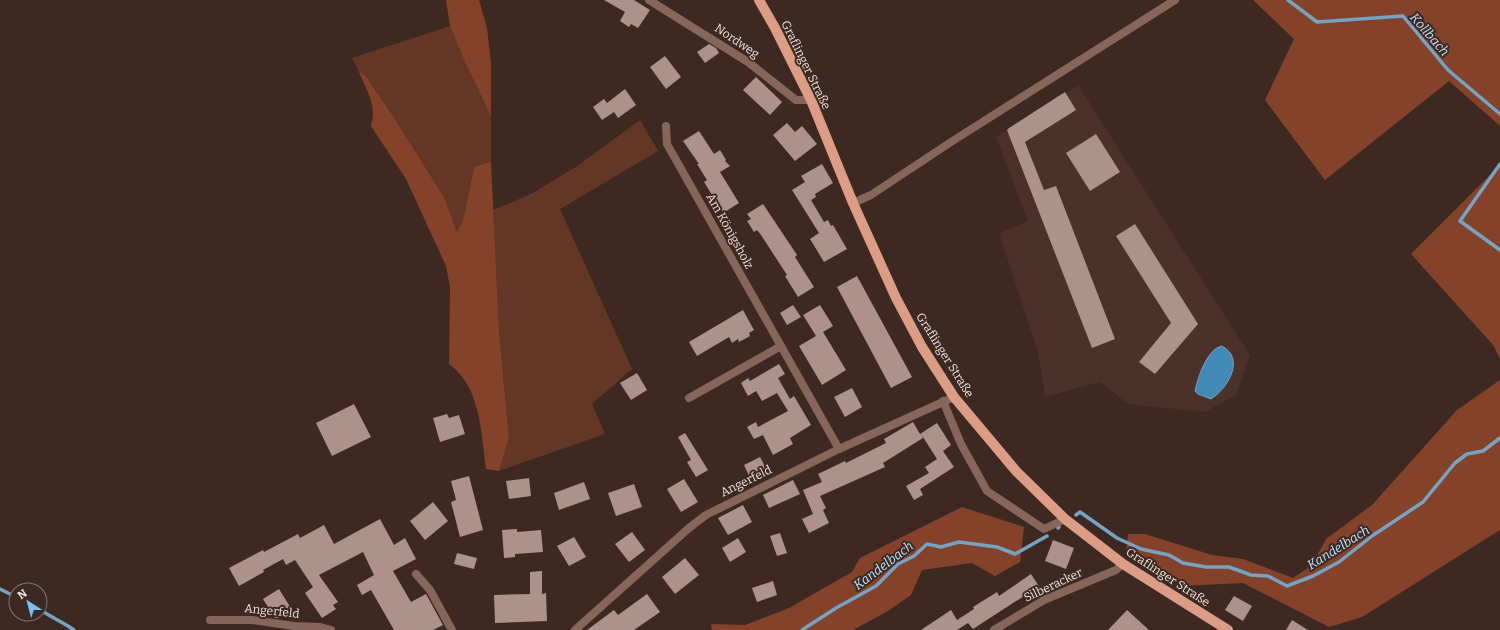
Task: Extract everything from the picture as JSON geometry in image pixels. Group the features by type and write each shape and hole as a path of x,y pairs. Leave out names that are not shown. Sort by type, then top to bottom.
{"main road":[{"name":"Graflinger Straße","path":"759,0 775,28 811,100 853,203 896,298 922,347 954,397 1016,470 1065,519 1123,564 1228,630"}],"street":[{"name":"Nordweg","path":"649,0 692,25 748,62 796,100 811,100"},
{"path":"853,203 871,195 951,142 1176,0"},
{"name":"Am Königsholz","path":"666,126 667,144 839,449"},
{"path":"689,398 781,346"},
{"name":"Angerfeld","path":"576,630 689,528 706,515 839,449 954,397"},
{"path":"943,401 961,444 987,491 1044,529 1065,519"},
{"name":"Silberacker","path":"994,630 1044,600 1116,570 1123,564"},
{"path":"416,574 430,590 452,630"},
{"name":"Angerfeld","path":"210,620 252,620 294,626 319,626 331,630"}],"shaded area":[{"path":"446,0 479,0 487,28 491,63 491,116 464,60 450,26"},
{"path":"1253,0 1500,0 1500,126 1449,81 1325,180 1265,100 1294,39"},
{"path":"450,26 464,60 491,116 491,161 474,167 463,221 457,233 444,197 391,113 365,75 359,72 352,58"},
{"path":"359,72 365,75 391,113 444,197 457,232 463,221 474,167 491,161 499,331 509,438 499,471 486,469 478,412 468,385 460,374 449,364 450,287 446,266 406,179 371,126 373,118 372,105"},
{"path":"1078,85 1250,355 1236,395 1205,412 1128,404 1100,382 1045,397 1038,352 999,233 1028,221 996,137"},
{"path":"640,120 658,151 560,209 632,369 592,404 605,434 499,471 509,438 499,331 493,210 531,194 576,167"},
{"path":"1500,165 1500,359 1494,346 1411,254"},
{"path":"1500,380 1500,530 1362,617 1329,627 1243,583 1180,586 1135,554 1126,553 1128,534 1145,534 1212,555 1243,559 1293,578 1312,565 1326,539 1372,505 1457,410"},
{"path":"962,507 1024,527 1020,562 995,576 972,563 922,570 911,595 888,611 853,630 712,630 711,624 745,625 789,608 852,572 860,558"}],"water":[{"path":"1222,346 1233,358 1232,374 1223,388 1211,399 1198,394 1195,391 1198,378 1204,364 1212,352"}],"building":[{"path":"604,0 634,0 650,10 638,28 631,24 629,27 620,21 625,12"},
{"path":"709,44 716,48 719,53 705,63 697,52"},
{"path":"665,56 681,77 666,89 650,67"},
{"path":"756,77 782,102 770,115 743,90"},
{"path":"625,89 636,105 618,118 614,112 602,120 593,107 604,99 607,103"},
{"path":"1065,92 1076,110 1025,142 1044,190 1056,186 1115,339 1092,348 1007,130"},
{"path":"787,123 795,132 802,126 817,144 795,161 773,135"},
{"path":"699,131 714,154 720,150 726,160 725,161 730,166 720,172 739,203 723,213 704,182 707,180 697,164 699,164 683,141"},
{"path":"1096,134 1120,172 1090,191 1066,153"},
{"path":"822,164 833,183 815,194 816,197 811,200 824,222 828,220 831,226 833,225 847,249 824,262 810,239 819,233 792,190 805,182 801,176"},
{"path":"763,204 797,255 795,257 814,287 798,297 785,276 787,275 761,235 757,230 754,232 747,221 751,219 747,214"},
{"path":"1135,224 1198,324 1155,374 1139,362 1171,323 1116,236"},
{"path":"857,276 912,377 891,388 837,287"},
{"path":"793,305 801,317 787,325 780,313"},
{"path":"820,305 833,326 823,332 846,370 822,385 799,346 816,336 803,315"},
{"path":"743,310 754,330 749,333 750,336 739,342 738,339 732,343 729,337 697,356 689,342"},
{"path":"779,364 785,374 778,378 790,399 794,396 811,425 790,438 793,444 773,455 763,435 754,439 747,427 756,422 758,427 788,411 777,393 762,401 756,391 748,396 741,383 748,378 750,381"},
{"path":"637,373 647,390 631,400 620,383"},
{"path":"852,388 862,407 845,417 834,397"},
{"path":"354,404 371,437 332,456 316,423"},
{"path":"447,414 449,418 459,415 465,434 440,442 433,418"},
{"path":"913,422 920,434 937,423 951,445 943,451 954,467 920,489 923,495 914,500 906,486 929,473 925,467 937,459 921,434 923,438 883,463 885,467 820,496 826,508 823,510 829,523 809,533 802,519 813,514 803,490 822,482 818,474 845,461 846,463 886,443 884,439"},
{"path":"685,433 708,470 696,477 687,462 691,460 678,437"},
{"path":"760,457 768,472 751,480 744,465"},
{"path":"469,476 483,530 460,537 451,502 456,500 451,481"},
{"path":"529,478 531,496 509,499 506,481"},
{"path":"684,479 698,502 681,512 667,489"},
{"path":"793,480 800,494 769,508 763,495"},
{"path":"584,482 590,499 559,510 554,493"},
{"path":"634,484 642,507 616,516 608,493"},
{"path":"433,502 448,521 425,540 410,521"},
{"path":"743,505 752,522 728,535 718,518"},
{"path":"380,519 394,545 405,538 416,559 393,571 411,602 426,594 443,625 433,630 394,630 371,590 362,595 357,585 374,575 363,552 319,575 338,602 333,605 336,609 322,618 305,593 313,587 295,560 286,565 283,559 239,586 229,568 298,534 300,538 324,525 334,544"},
{"path":"517,529 517,532 541,530 543,552 515,554 515,557 504,558 502,530"},
{"path":"632,532 645,550 629,562 615,544"},
{"path":"780,533 787,553 777,556 770,536"},
{"path":"574,537 586,557 569,566 557,546"},
{"path":"738,538 746,552 730,562 722,548"},
{"path":"1053,540 1074,548 1066,569 1045,561"},
{"path":"457,553 477,558 474,569 454,564"},
{"path":"685,558 699,575 675,594 662,577"},
{"path":"542,571 542,594 546,593 547,621 495,623 494,595 530,594 530,572"},
{"path":"1031,574 1040,588 1027,594 973,629 968,623 957,630 921,630 951,610 957,620 974,609 973,607 997,592 999,596"},
{"path":"773,581 777,595 757,602 752,588"},
{"path":"279,589 292,610 278,618 275,618 263,599"},
{"path":"647,594 660,612 634,630 587,630 614,610 618,615"},
{"path":"1234,596 1252,606 1243,621 1225,610"},
{"path":"1127,610 1149,630 1108,630"},
{"path":"1292,620 1308,630 1286,630"}],"waterway":[{"name":"Kollbach","path":"1288,0 1317,22 1403,16 1448,70 1500,114"},
{"name":"Kollbach","path":"1500,164 1460,221 1500,250"},
{"name":"Kandelbach","path":"1076,515 1080,512 1117,538 1141,549 1169,555 1183,563 1206,567 1229,567 1251,575 1268,576 1287,586 1313,576 1339,562 1372,536 1423,502 1455,463 1467,454 1483,451 1500,438"},
{"name":"Kandelbach","path":"802,630 836,608 876,586 898,564 914,556 927,544 941,547 959,542 997,547 1015,554 1047,536"},
{"path":"0,589 8,593"},
{"path":"48,615 74,630"}]}
